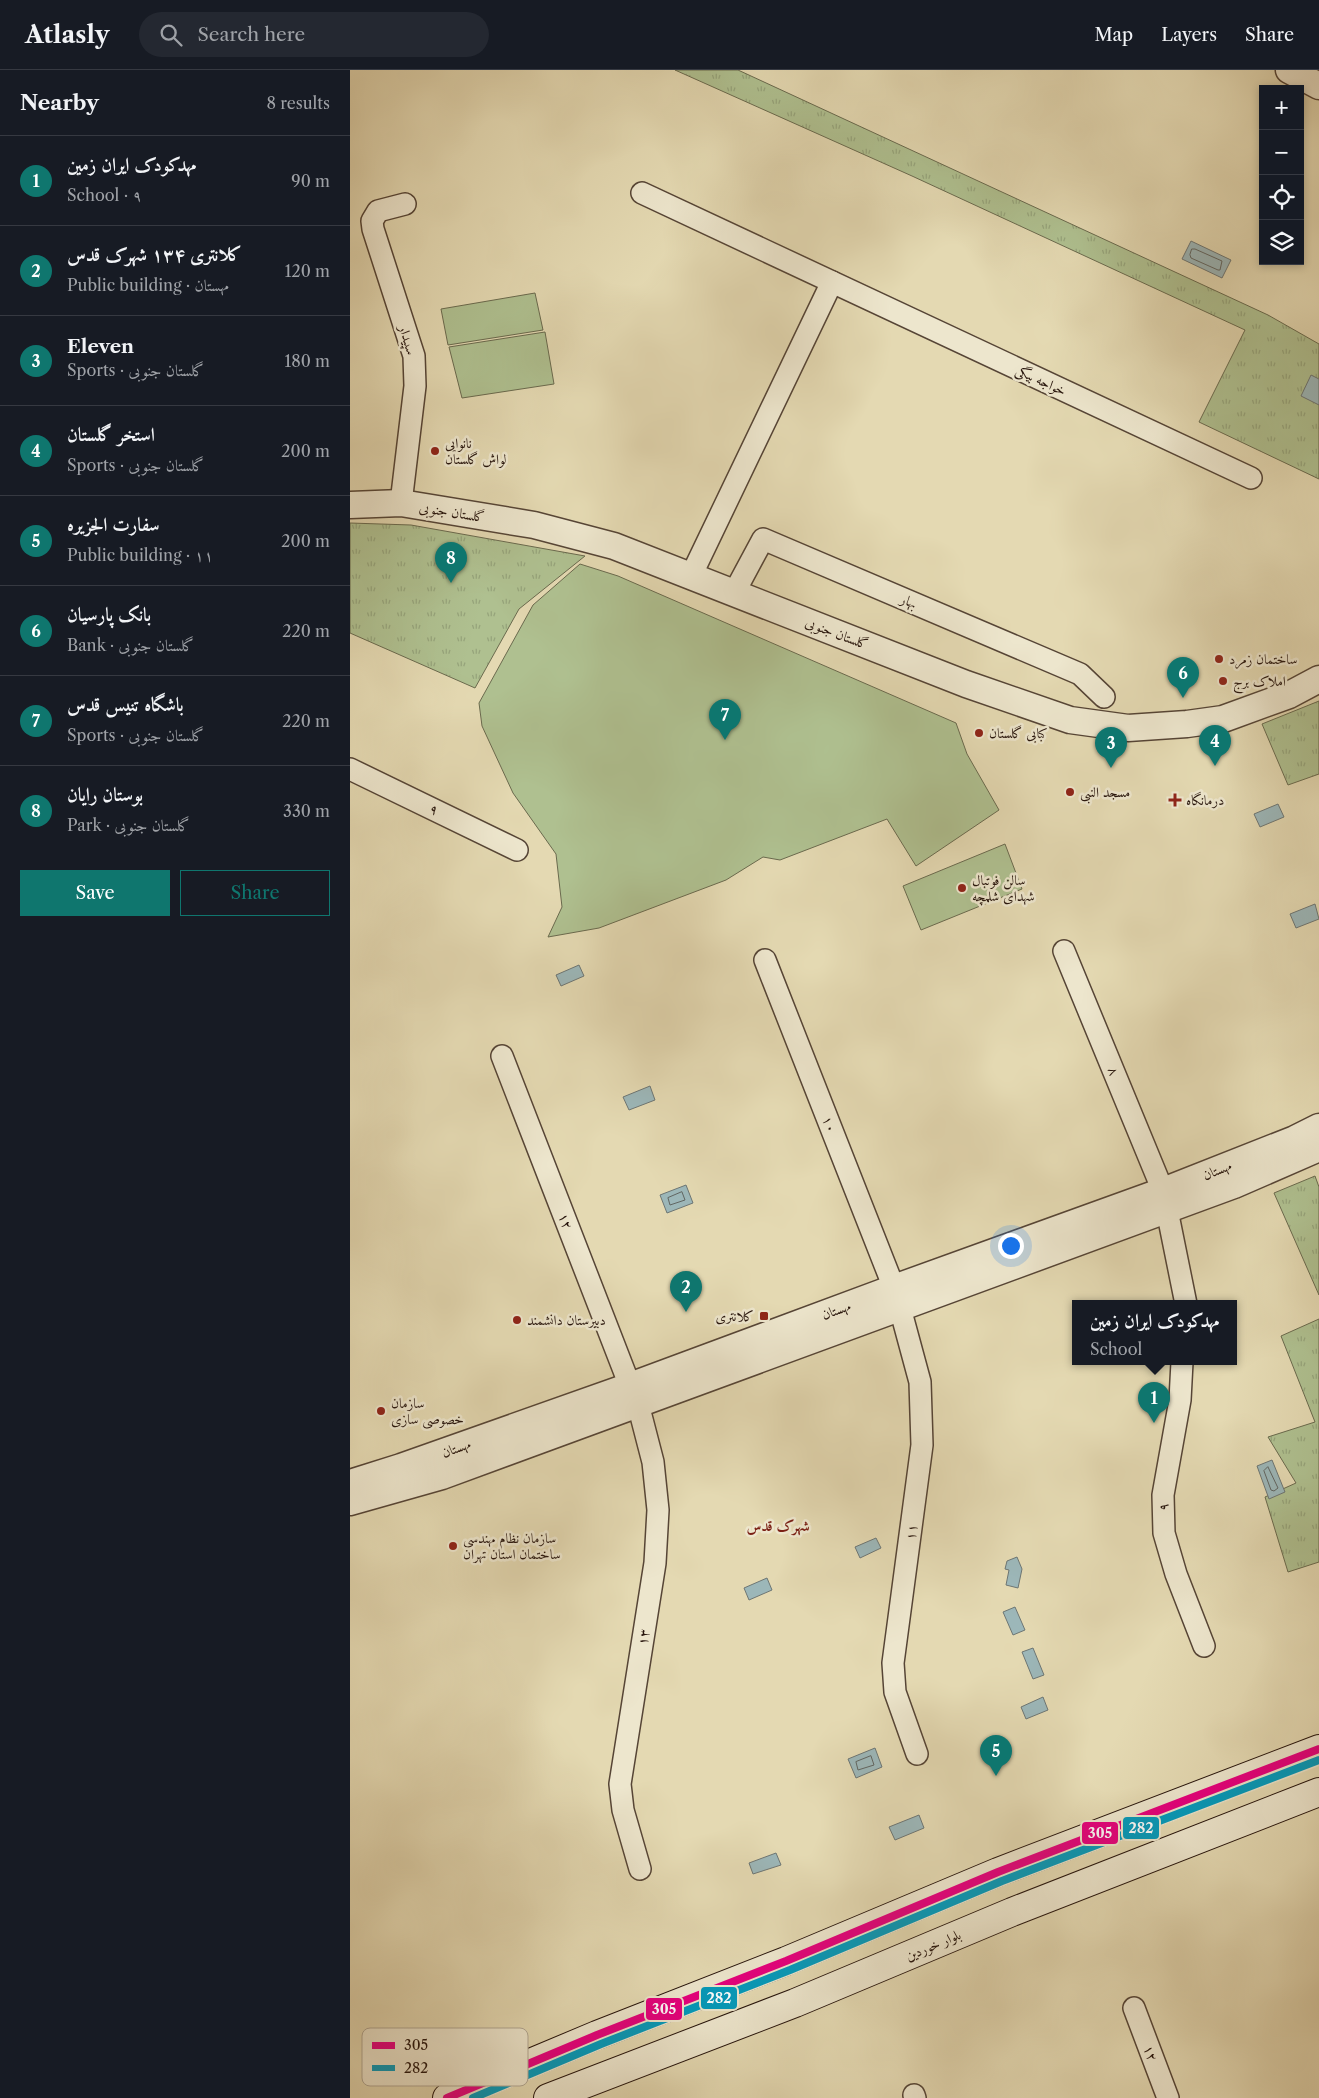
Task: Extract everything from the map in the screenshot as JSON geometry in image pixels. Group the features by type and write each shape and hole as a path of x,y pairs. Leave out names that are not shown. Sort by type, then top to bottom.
{"main road":[{"path":"528,2065 786,1962 998,1872 1319,1749"},
{"name":"بلوار خوردین","path":"548,2098 795,2003 1021,1908 1319,1792"},
{"path":"447,2098 476,2086"}],"street":[{"path":"1289,70 1319,86"},
{"name":"خواجه بیگی","path":"642,193 1251,478"},
{"name":"سپیدار","path":"401,503 415,386 414,356 372,221 378,211 406,204"},
{"path":"691,576 832,282"},
{"name":"گلستان جنوبی","path":"350,505 401,503 534,525 614,546 966,684 1070,720 1128,728 1188,724 1223,719 1289,695 1319,679"},
{"name":"بهار","path":"734,593 763,540 1080,674 1104,697"},
{"name":"۹","path":"350,769 517,850"},
{"name":"۸","path":"1064,951 1165,1201"},
{"name":"۱۰","path":"765,960 897,1298"},
{"name":"۱۲","path":"502,1056 634,1395"},
{"name":"مهستان","path":"350,1482 454,1460 1165,1201 1319,1127"},
{"path":"1185,1300 1165,1201 1234,1185 1319,1148"},
{"name":"۱۱","path":"897,1298 920,1382 922,1445 893,1662 895,1692 917,1754"},
{"name":"۹","path":"1182,1365 1180,1400 1163,1495 1164,1533 1176,1574 1204,1646"},
{"name":"۱۳","path":"634,1395 653,1462 658,1510 655,1563 620,1784 623,1810 640,1869"},
{"path":"350,1502 454,1460"},
{"name":"۱۲","path":"1134,2008 1168,2098"}],"green space":[{"path":"675,70 738,70 1268,315 1319,344 1319,479 1199,422 1245,330 912,176"},
{"path":"535,293 543,330 448,345 441,309"},
{"path":"545,332 554,384 462,398 449,347"},
{"path":"350,523 411,525 585,556 519,609 475,688 350,633"},
{"path":"580,564 618,576 956,723 967,754 999,810 916,866 887,819 780,860 763,857 726,880 599,928 548,937 562,907 556,854 513,793 482,726 479,703 533,605"},
{"path":"1319,701 1319,774 1288,785 1262,724"},
{"name":"سالن فوتبال شهدای شلمچه","path":"1005,844 1022,889 921,930 903,886"},
{"path":"1315,1176 1319,1187 1319,1295 1274,1193"},
{"path":"1319,1319 1319,1562 1288,1572 1265,1497 1296,1483 1268,1437 1315,1422 1281,1336"}],"water":[{"path":"1191,241 1231,260 1222,278 1182,259"},
{"path":"1311,375 1319,379 1319,405 1301,396"},
{"path":"1278,804 1284,817 1260,827 1254,814"},
{"path":"1315,904 1319,919 1296,928 1290,914"},
{"path":"579,965 584,976 561,986 556,975"},
{"path":"650,1086 655,1100 629,1110 623,1097"},
{"path":"686,1185 693,1203 667,1213 660,1195"},
{"path":"1272,1460 1285,1492 1269,1499 1257,1466"},
{"path":"876,1538 881,1548 860,1558 855,1547"},
{"path":"1017,1557 1022,1569 1018,1588 1006,1585 1009,1570 1005,1569 1007,1561"},
{"path":"767,1578 772,1590 749,1600 744,1588"},
{"path":"1015,1607 1025,1630 1013,1635 1003,1612"},
{"path":"1033,1648 1044,1675 1033,1679 1022,1652"},
{"path":"1043,1697 1048,1710 1026,1719 1021,1707"},
{"path":"875,1748 882,1767 856,1778 848,1759"},
{"path":"919,1815 924,1828 895,1840 889,1827"},
{"path":"776,1853 781,1865 753,1874 749,1863"}],"transit line":[{"name":"305","path":"528,2064 786,1961 998,1872 1319,1749"},
{"name":"282","path":"528,2075 790,1970 1002,1881 1319,1760"},
{"name":"305","path":"447,2098 476,2086"},
{"name":"282","path":"473,2098 501,2086"}],"place":[{"name":"نانوایی لواش گلستان","path":"435,451"},
{"name":"بوستان رایان","path":"451,583"},
{"name":"ساختمان زمرد","path":"1219,659"},
{"name":"املاک برج","path":"1223,681"},
{"name":"بانک پارسیان","path":"1183,698"},
{"name":"کبابی گلستان","path":"979,733"},
{"name":"باشگاه تنیس قدس","path":"725,740"},
{"name":"استخر گلستان","path":"1215,766"},
{"name":"Eleven","path":"1111,768"},
{"name":"مسجد النبی","path":"1070,792"},
{"name":"درمانگاه","path":"1175,800"},
{"name":"سالن فوتبال شهدای شلمچه","path":"962,888"},
{"name":"کلانتری ۱۳۴ شهرک قدس","path":"686,1312"},
{"name":"کلانتری","path":"764,1316"},
{"name":"دبیرستان دانشمند","path":"517,1320"},
{"name":"سازمان خصوصی سازی","path":"381,1411"},
{"name":"مهدکودک ایران زمین","path":"1154,1423"},
{"name":"سازمان نظام مهندسی ساختمان استان تهران","path":"453,1546"},
{"name":"سفارت الجزیره","path":"996,1776"}],"district":[{"name":"شهرک قدس","path":"778,1526"}]}
